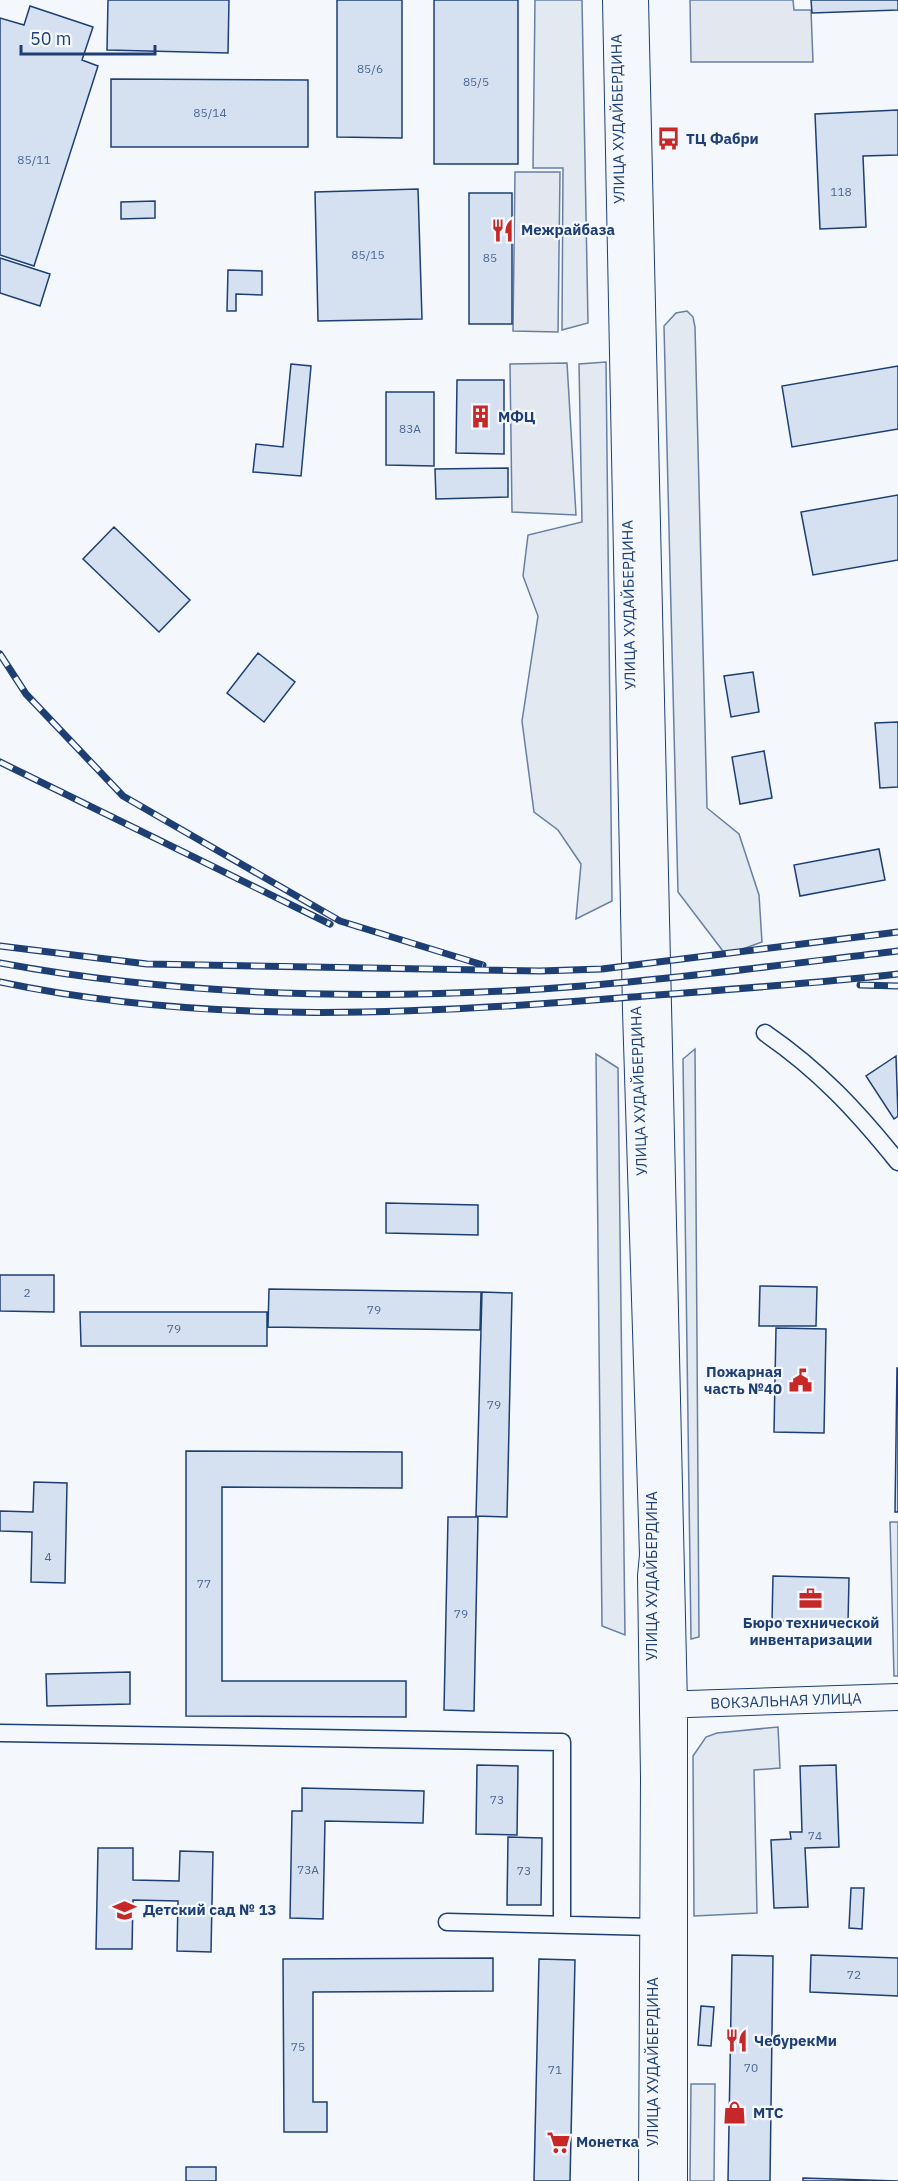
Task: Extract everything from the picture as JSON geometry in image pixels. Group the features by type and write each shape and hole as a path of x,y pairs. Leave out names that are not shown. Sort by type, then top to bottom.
{"main road":[{"name":"УЛИЦА ХУДАЙБЕРДИНА","path":"616,0 636,1011 653,1555 651,1576 654,1778 652,2181"},
{"name":"УЛИЦА ХУДАЙБЕРДИНА","path":"635,0 674,2181"},
{"path":"653,1555 666,1705 654,1778"},
{"name":"ВОКЗАЛЬНАЯ УЛИЦА","path":"666,1705 898,1696"}],"street":[{"path":"765,1033 803,1059 857,1111 898,1162"},
{"path":"0,1733 562,1742 562,1925"},
{"path":"447,1922 654,1927"}],"shaded area":[{"path":"535,0 582,0 588,323 562,330 563,168 533,168"},
{"path":"690,0 793,0 794,10 811,10 813,62 691,62"},
{"path":"515,172 560,172 558,332 513,331"},
{"path":"687,311 693,317 695,327 707,808 739,834 759,895 762,942 726,955 678,892 664,326 676,313"},
{"path":"606,362 612,901 576,919 581,864 558,830 534,812 522,721 538,616 523,576 528,535 582,522 579,364"},
{"path":"567,363 576,515 512,512 510,364"},
{"path":"695,1049 699,1637 691,1639 683,1059"},
{"path":"596,1054 618,1068 625,1635 602,1626"},
{"path":"890,1522 898,1522 898,1676 894,1676"},
{"path":"778,1727 780,1768 754,1770 757,1913 694,1916 693,1756 706,1737 717,1733"},
{"path":"691,2084 715,2084 714,2181 690,2181"}],"building":[{"path":"108,0 229,0 228,53 107,50"},
{"path":"337,0 402,0 402,138 337,137"},
{"path":"434,0 518,0 518,164 434,164"},
{"path":"811,0 898,0 898,10 812,13"},
{"path":"30,6 93,27 82,60 98,66 34,266 0,255 0,18 24,25"},
{"path":"111,79 308,80 308,147 111,147"},
{"path":"898,110 898,155 863,156 866,227 820,229 815,114"},
{"path":"418,189 422,319 318,321 315,192"},
{"path":"469,193 512,193 512,324 469,324"},
{"path":"155,201 155,218 121,219 121,202"},
{"path":"0,258 50,274 40,306 0,293"},
{"path":"228,270 262,271 262,295 236,294 236,311 227,311"},
{"path":"291,364 311,366 301,476 253,472 256,444 283,447"},
{"path":"898,366 898,429 792,447 782,386"},
{"name":"МФЦ","path":"457,380 504,380 504,454 456,453"},
{"path":"386,392 434,392 434,466 386,465"},
{"path":"508,468 508,497 436,499 435,469"},
{"path":"898,495 898,560 813,575 801,512"},
{"path":"114,527 190,600 159,632 83,559"},
{"path":"258,653 295,682 264,722 227,693"},
{"path":"753,672 759,712 731,717 724,676"},
{"path":"898,722 898,787 880,788 875,723"},
{"path":"764,751 772,798 740,804 732,757"},
{"path":"879,849 885,880 800,896 794,865"},
{"path":"896,1056 898,1116 894,1119 866,1076"},
{"path":"386,1203 478,1205 478,1235 386,1233"},
{"path":"0,1275 54,1275 54,1312 0,1311"},
{"path":"760,1286 817,1287 816,1326 759,1326"},
{"path":"269,1289 481,1292 480,1330 268,1327"},
{"path":"482,1292 512,1293 507,1517 476,1516"},
{"path":"80,1312 267,1312 267,1346 81,1346"},
{"name":"Пожарная часть №40","path":"776,1328 826,1329 824,1433 774,1432"},
{"path":"897,1368 898,1512 895,1512"},
{"path":"186,1451 402,1452 402,1488 222,1487 222,1681 406,1681 406,1717 186,1716"},
{"path":"34,1482 67,1483 65,1583 31,1582 32,1532 0,1531 0,1511 33,1512"},
{"path":"448,1517 478,1517 474,1711 444,1710"},
{"name":"Бюро технической инвентаризации","path":"773,1576 849,1578 848,1623 772,1621"},
{"path":"130,1672 130,1704 47,1706 46,1674"},
{"path":"477,1765 518,1766 517,1835 476,1834"},
{"path":"836,1765 839,1847 805,1848 808,1907 774,1908 771,1840 791,1839 790,1832 802,1832 800,1766"},
{"path":"302,1788 424,1791 423,1823 325,1821 323,1919 290,1918 292,1811 302,1811"},
{"path":"508,1837 542,1838 541,1905 507,1905"},
{"path":"98,1848 133,1848 133,1880 179,1881 180,1851 213,1852 211,1952 177,1951 178,1901 133,1900 132,1949 96,1949"},
{"path":"851,1888 864,1888 862,1929 849,1928"},
{"path":"732,1955 773,1956 770,2181 728,2181"},
{"path":"811,1955 898,1958 898,1996 810,1992"},
{"path":"493,1958 493,1991 313,1992 313,2102 327,2102 327,2132 284,2132 283,1959"},
{"path":"539,1959 575,1960 570,2181 534,2181"},
{"path":"701,2006 714,2007 711,2046 698,2045"},
{"path":"186,2167 216,2167 216,2181 186,2181"},
{"path":"803,2178 898,2181 803,2181"}],"railway":[{"path":"0,654 26,694 123,796 340,921 483,965"},
{"path":"0,762 330,924"},
{"path":"0,946 147,964 540,971 602,969 898,932"},
{"path":"0,963 134,983 202,989 406,994 587,986 898,951"},
{"path":"0,982 78,996 157,1005 236,1011 315,1012 395,1011 553,1003 898,974"},
{"path":"860,985 898,986"}],"place":[{"name":"ТЦ Фабри","path":"668,139"},
{"name":"Межрайбаза","path":"503,230"},
{"name":"МФЦ","path":"480,417"},
{"name":"Пожарная часть №40","path":"800,1381"},
{"name":"Бюро технической инвентаризации","path":"811,1599"},
{"name":"Детский сад № 13","path":"125,1910"},
{"name":"ЧебурекМи","path":"736,2041"},
{"name":"МТС","path":"735,2113"},
{"name":"Монетка","path":"558,2142"}]}
